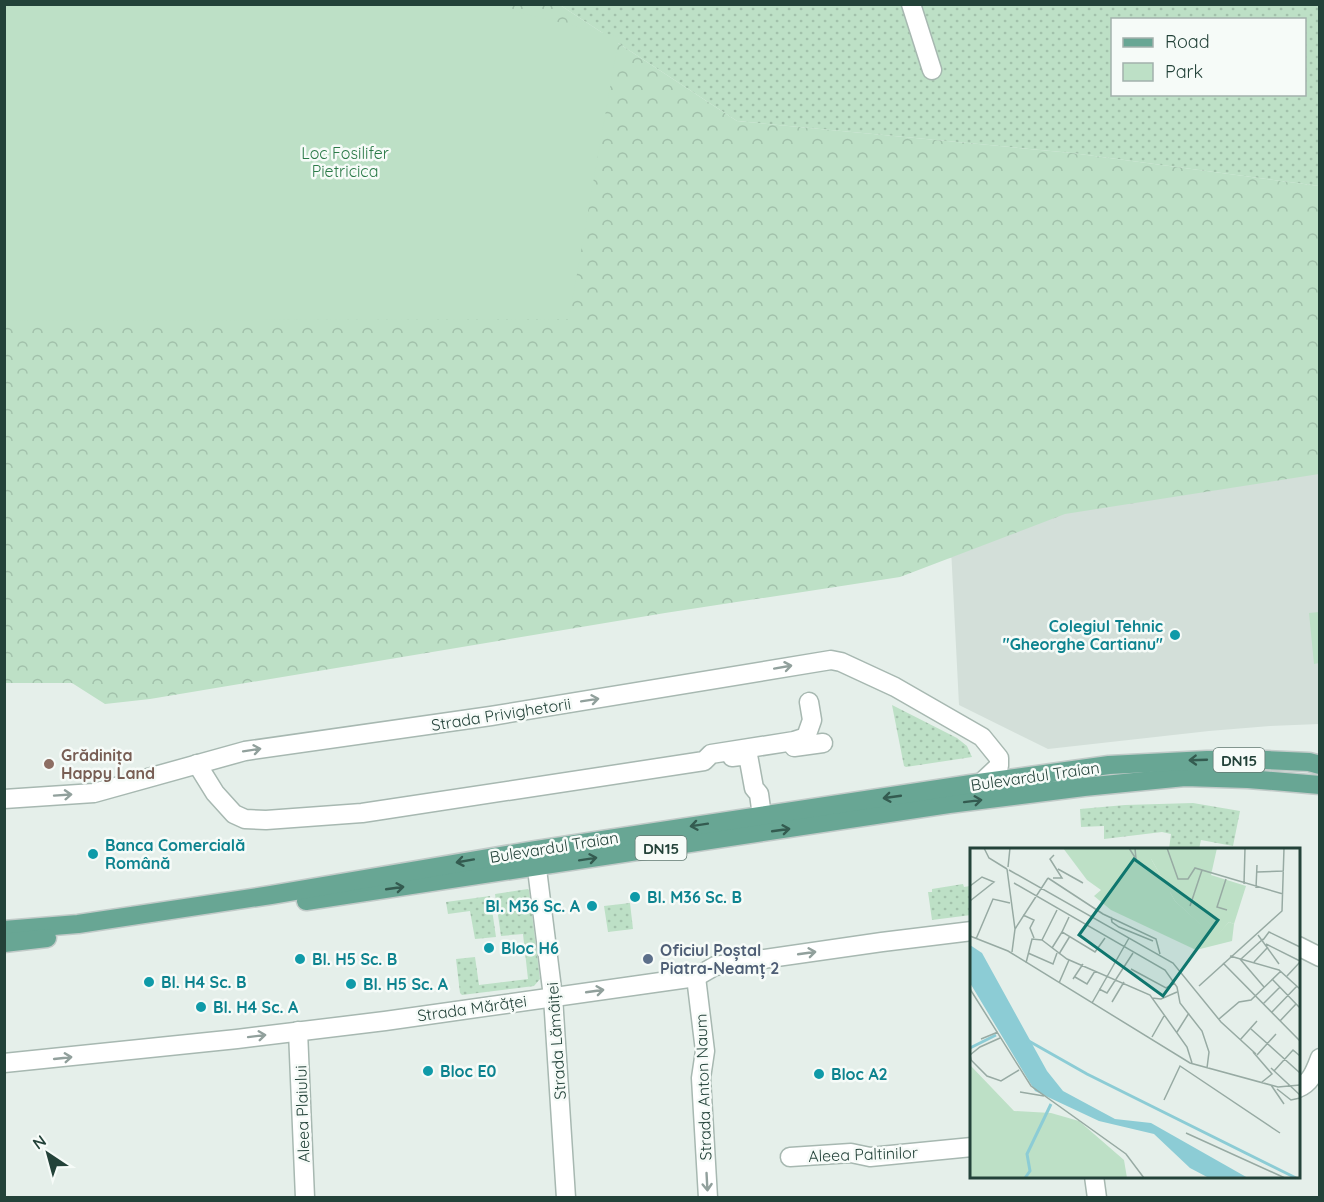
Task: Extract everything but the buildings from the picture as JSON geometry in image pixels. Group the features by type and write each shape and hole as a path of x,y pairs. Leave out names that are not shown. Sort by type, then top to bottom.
{"main road":[{"name":"Bulevardul Traian","path":"4,943 124,930 762,816 1109,765 1207,760 1267,760 1309,762 1320,765"},
{"name":"Bulevardul Traian","path":"4,930 78,924 536,858 1095,786 1185,777 1320,785"}],"street":[{"path":"911,4 932,70"},
{"name":"Strada Privighetorii","path":"4,799 94,792 246,751 491,716 831,660 841,662 895,687 982,737 999,758 999,766 981,783"},
{"path":"704,761 711,754 794,741 806,737 812,720 809,702"},
{"path":"197,764 215,793 234,814 245,819 266,820 362,813 823,743"},
{"path":"748,755 754,788 759,794 762,816"},
{"name":"Strada Lămâiței","path":"536,858 554,997 566,1197"},
{"name":"Strada Mărăței","path":"4,1063 203,1043 385,1021 696,977 715,966 970,931"},
{"path":"1300,947 1320,957"},
{"name":"Strada Anton Naum","path":"696,977 705,1051 701,1078 708,1197"},
{"name":"Aleea Plaiului","path":"298,1031 304,1197"},
{"path":"1300,1088 1312,1077 1320,1058"},
{"name":"Aleea Paltinilor","path":"790,1157 851,1153 870,1157 970,1147"},
{"path":"1094,1178 1097,1197"}],"shaded area":[{"path":"1319,461 1319,724 1209,731 1048,749 959,705 947,470"}],"green space":[{"name":"Loc Fosilifer Pietricica","path":"485,4 619,37 569,319 5,321 5,5"},
{"path":"4,5 560,5 737,121 1072,153 1319,186 1319,474 1065,514 900,577 665,613 150,699 105,704 72,683 5,683"},
{"path":"560,5 1319,5 1319,186 1072,153 737,121"},
{"path":"1319,612 1319,663 1314,664 1309,613"},
{"path":"892,705 957,738 967,746 972,757 904,766"},
{"path":"1193,803 1240,811 1233,846 1201,840 1199,848 1169,848 1171,834 1162,832 1104,839 1104,826 1081,827 1080,809"},
{"path":"963,884 964,887 970,886 970,915 932,920 928,892 932,892 932,889"},
{"path":"528,889 540,979 534,986 462,995 456,959 475,957 479,985 528,979 523,934 501,936 495,894"},
{"path":"490,896 496,937 475,939 470,911 448,914 446,902"},
{"path":"630,903 633,929 608,932 604,906"}],"place":[{"name":"Colegiul Tehnic \"Gheorghe Cartianu\"","path":"1175,635"},
{"name":"Grădinița Happy Land","path":"49,764"},
{"name":"Banca Comercială Română","path":"93,854"},
{"name":"Bl. M36 Sc. B","path":"635,897"},
{"name":"Bl. M36 Sc. A","path":"592,906"},
{"name":"Bloc H6","path":"489,948"},
{"name":"Bl. H5 Sc. B","path":"300,959"},
{"name":"Oficiul Poștal Piatra-Neamț 2","path":"648,959"},
{"name":"Bl. H4 Sc. B","path":"149,982"},
{"name":"Bl. H5 Sc. A","path":"351,984"},
{"name":"Bl. H4 Sc. A","path":"201,1007"},
{"name":"Bloc E0","path":"428,1071"},
{"name":"Bloc A2","path":"819,1074"}]}
